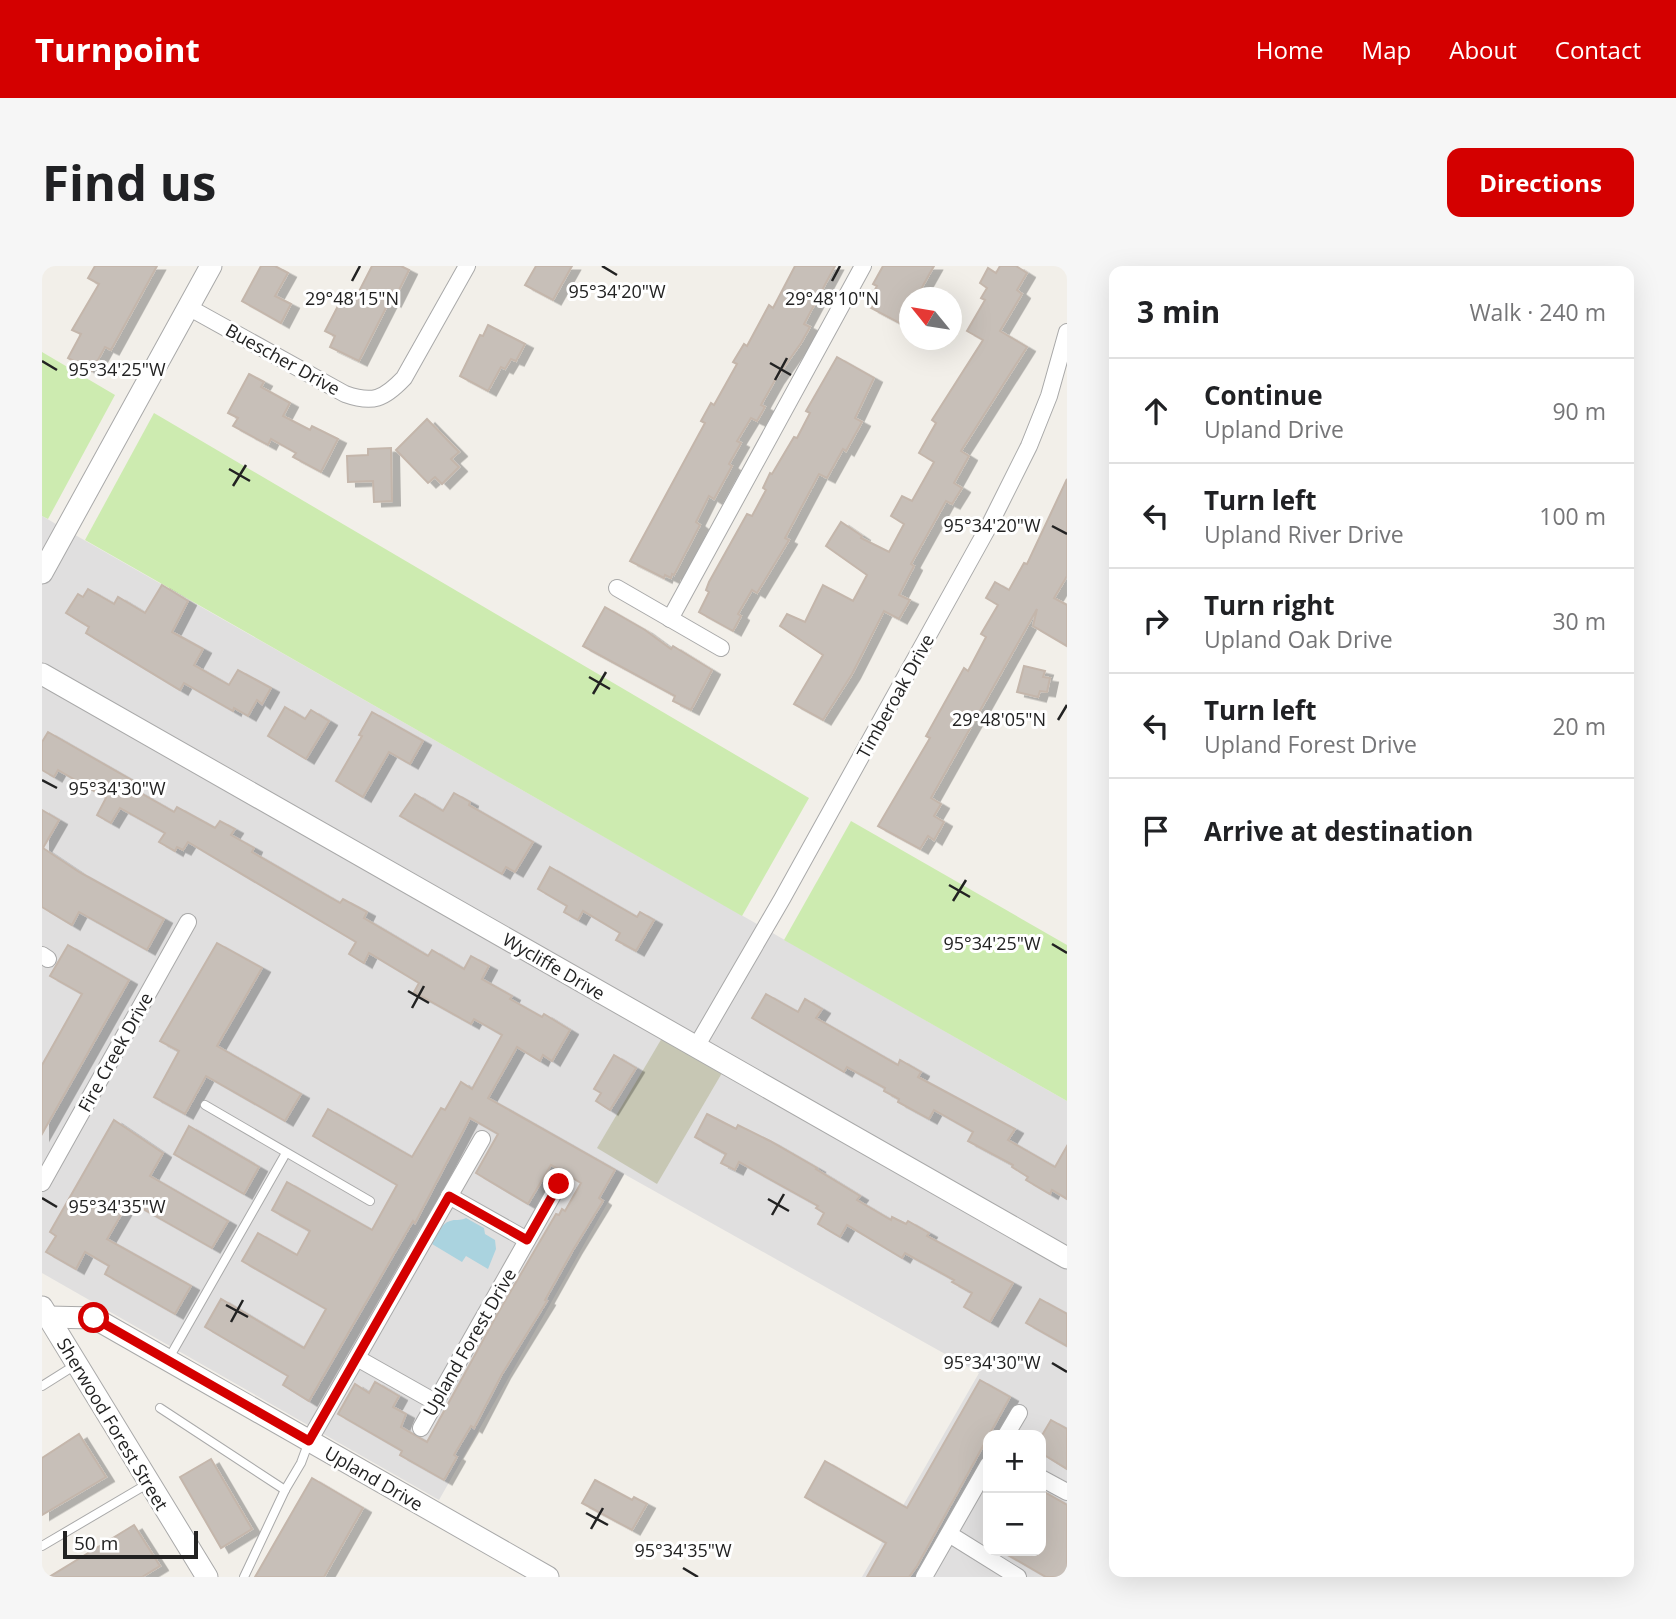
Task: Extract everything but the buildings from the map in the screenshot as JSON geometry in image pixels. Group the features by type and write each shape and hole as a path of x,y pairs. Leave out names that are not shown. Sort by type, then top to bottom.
{"street":[{"path":"42,573 211,266"},
{"name":"Buescher Drive","path":"188,307 335,388 358,398 381,398 391,391 415,361 467,266"},
{"path":"670,619 863,266"},
{"name":"Timberoak Drive","path":"696,1047 782,899 990,524 1029,446 1049,396 1067,332"},
{"path":"617,588 722,648"},
{"name":"Wycliffe Drive","path":"42,674 1067,1258"},
{"name":"Fire Creek Drive","path":"42,1183 188,922"},
{"path":"309,1441 482,1139"},
{"name":"Upland Forest Drive","path":"421,1428 559,1184"},
{"path":"449,1196 527,1240"},
{"name":"Upland Drive","path":"45,1312 94,1318 548,1577"},
{"name":"Sherwood Forest Street","path":"45,1312 207,1577"},
{"path":"357,1357 435,1402"},
{"path":"1009,1430 1019,1413"},
{"path":"924,1577 983,1474"},
{"path":"1046,1481 1067,1492"},
{"path":"949,1534 1018,1577"}],"lane":[{"path":"205,1105 370,1201"},
{"path":"168,1360 286,1153"},
{"path":"42,1386 77,1364"},
{"path":"160,1408 285,1490"},
{"path":"244,1577 285,1490 301,1463 309,1441"},
{"path":"42,1546 149,1483"}],"shaded area":[{"path":"42,516 1067,1101 1067,1577 862,1577 979,1373 624,1174 439,1500 42,1273"},
{"path":"662,1038 722,1073 657,1184 597,1148"}],"green space":[{"path":"42,352 115,395 48,519 42,516"},
{"path":"154,413 809,798 742,916 85,540"},
{"path":"851,821 1067,945 1067,1101 784,940"}],"water":[{"path":"466,1218 484,1228 485,1234 495,1240 496,1249 488,1269 466,1256 462,1262 432,1244 444,1224"}],"route":[{"path":"94,1318 309,1441 449,1196 527,1240 559,1184"}]}
